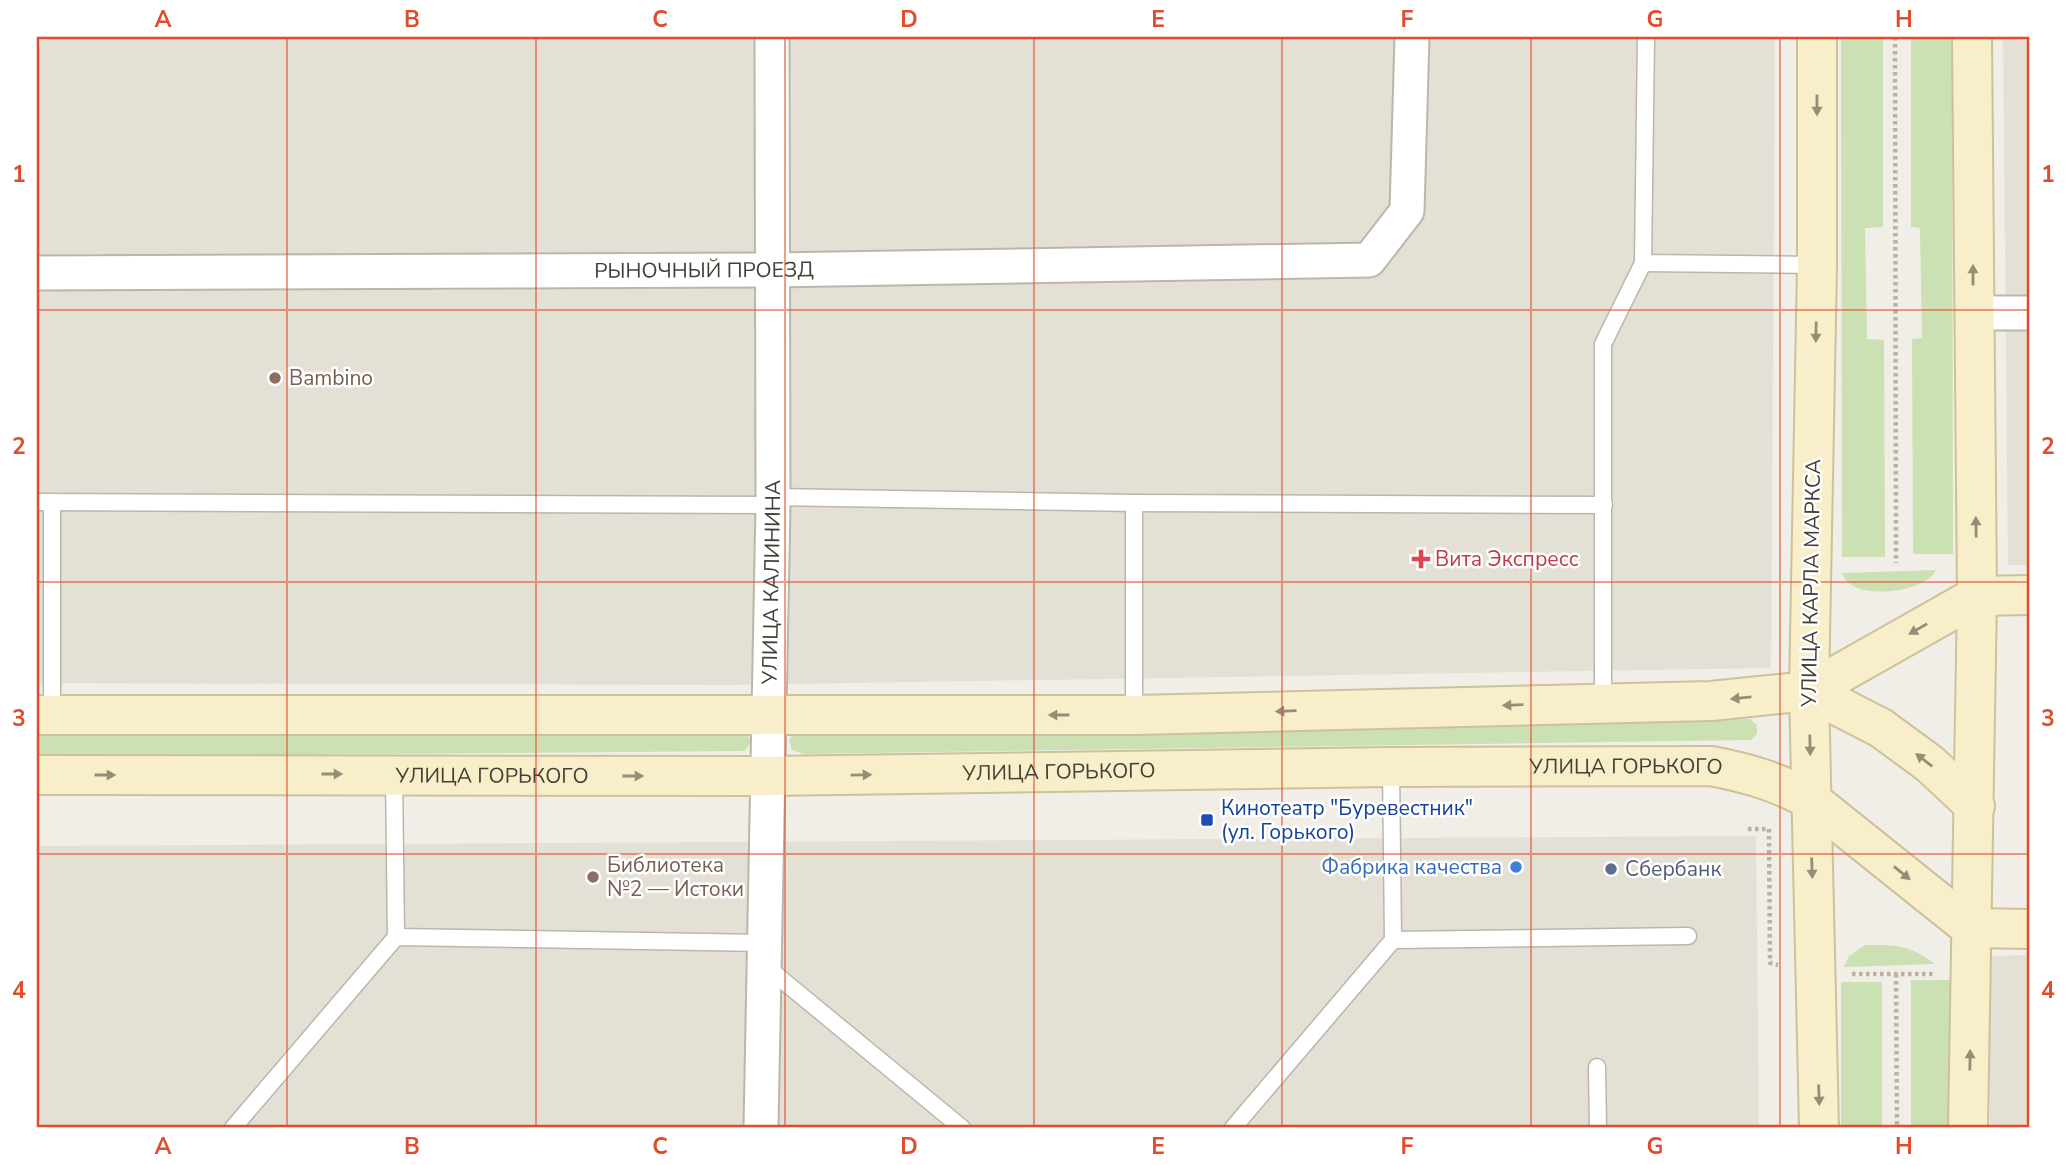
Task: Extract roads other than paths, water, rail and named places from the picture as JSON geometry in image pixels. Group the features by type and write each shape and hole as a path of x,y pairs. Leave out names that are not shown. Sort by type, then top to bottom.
{"main road":[{"name":"УЛИЦА КАРЛА МАРКСА","path":"1817,37 1818,265 1809,691 1819,1128"},
{"path":"1968,1128 1977,596 1972,37"},
{"path":"44,715 1134,715 1711,701 1809,691 1977,596 2030,595"},
{"path":"1809,691 1881,728 1930,764 1975,806"},
{"name":"УЛИЦА ГОРЬКОГО","path":"37,775 767,776 1391,767 1711,766 1751,773 1782,784 1811,800 1970,928"},
{"path":"1970,928 2030,929"}],"street":[{"name":"УЛИЦА КАЛИНИНА","path":"761,1128 767,776 771,714 772,37"},
{"name":"РЫНОЧНЫЙ ПРОЕЗД","path":"37,273 772,270 1369,260 1406,211 1412,37"},
{"path":"1973,313 2030,313"}],"lane":[{"path":"1603,702 1603,344 1643,263 1646,37"},
{"path":"1643,263 1818,265"},
{"path":"44,715 45,503 773,501 1604,505"},
{"path":"1134,503 1134,715"},
{"path":"1233,1128 1393,940 1391,767"},
{"path":"233,1128 396,937 394,774"},
{"path":"1393,940 1688,936"},
{"path":"396,937 764,954 962,1128"},
{"path":"1597,1067 1598,1128"}],"place":[{"name":"Bambino","path":"275,378"},
{"name":"Вита Экспресс","path":"1421,559"},
{"name":"Кинотеатр \"Буревестник\" (ул. Горького)","path":"1207,820"},
{"name":"Фабрика качества","path":"1516,867"},
{"name":"Сбербанк","path":"1611,869"},
{"name":"Библиотека №2 — Истоки","path":"593,877"}]}
